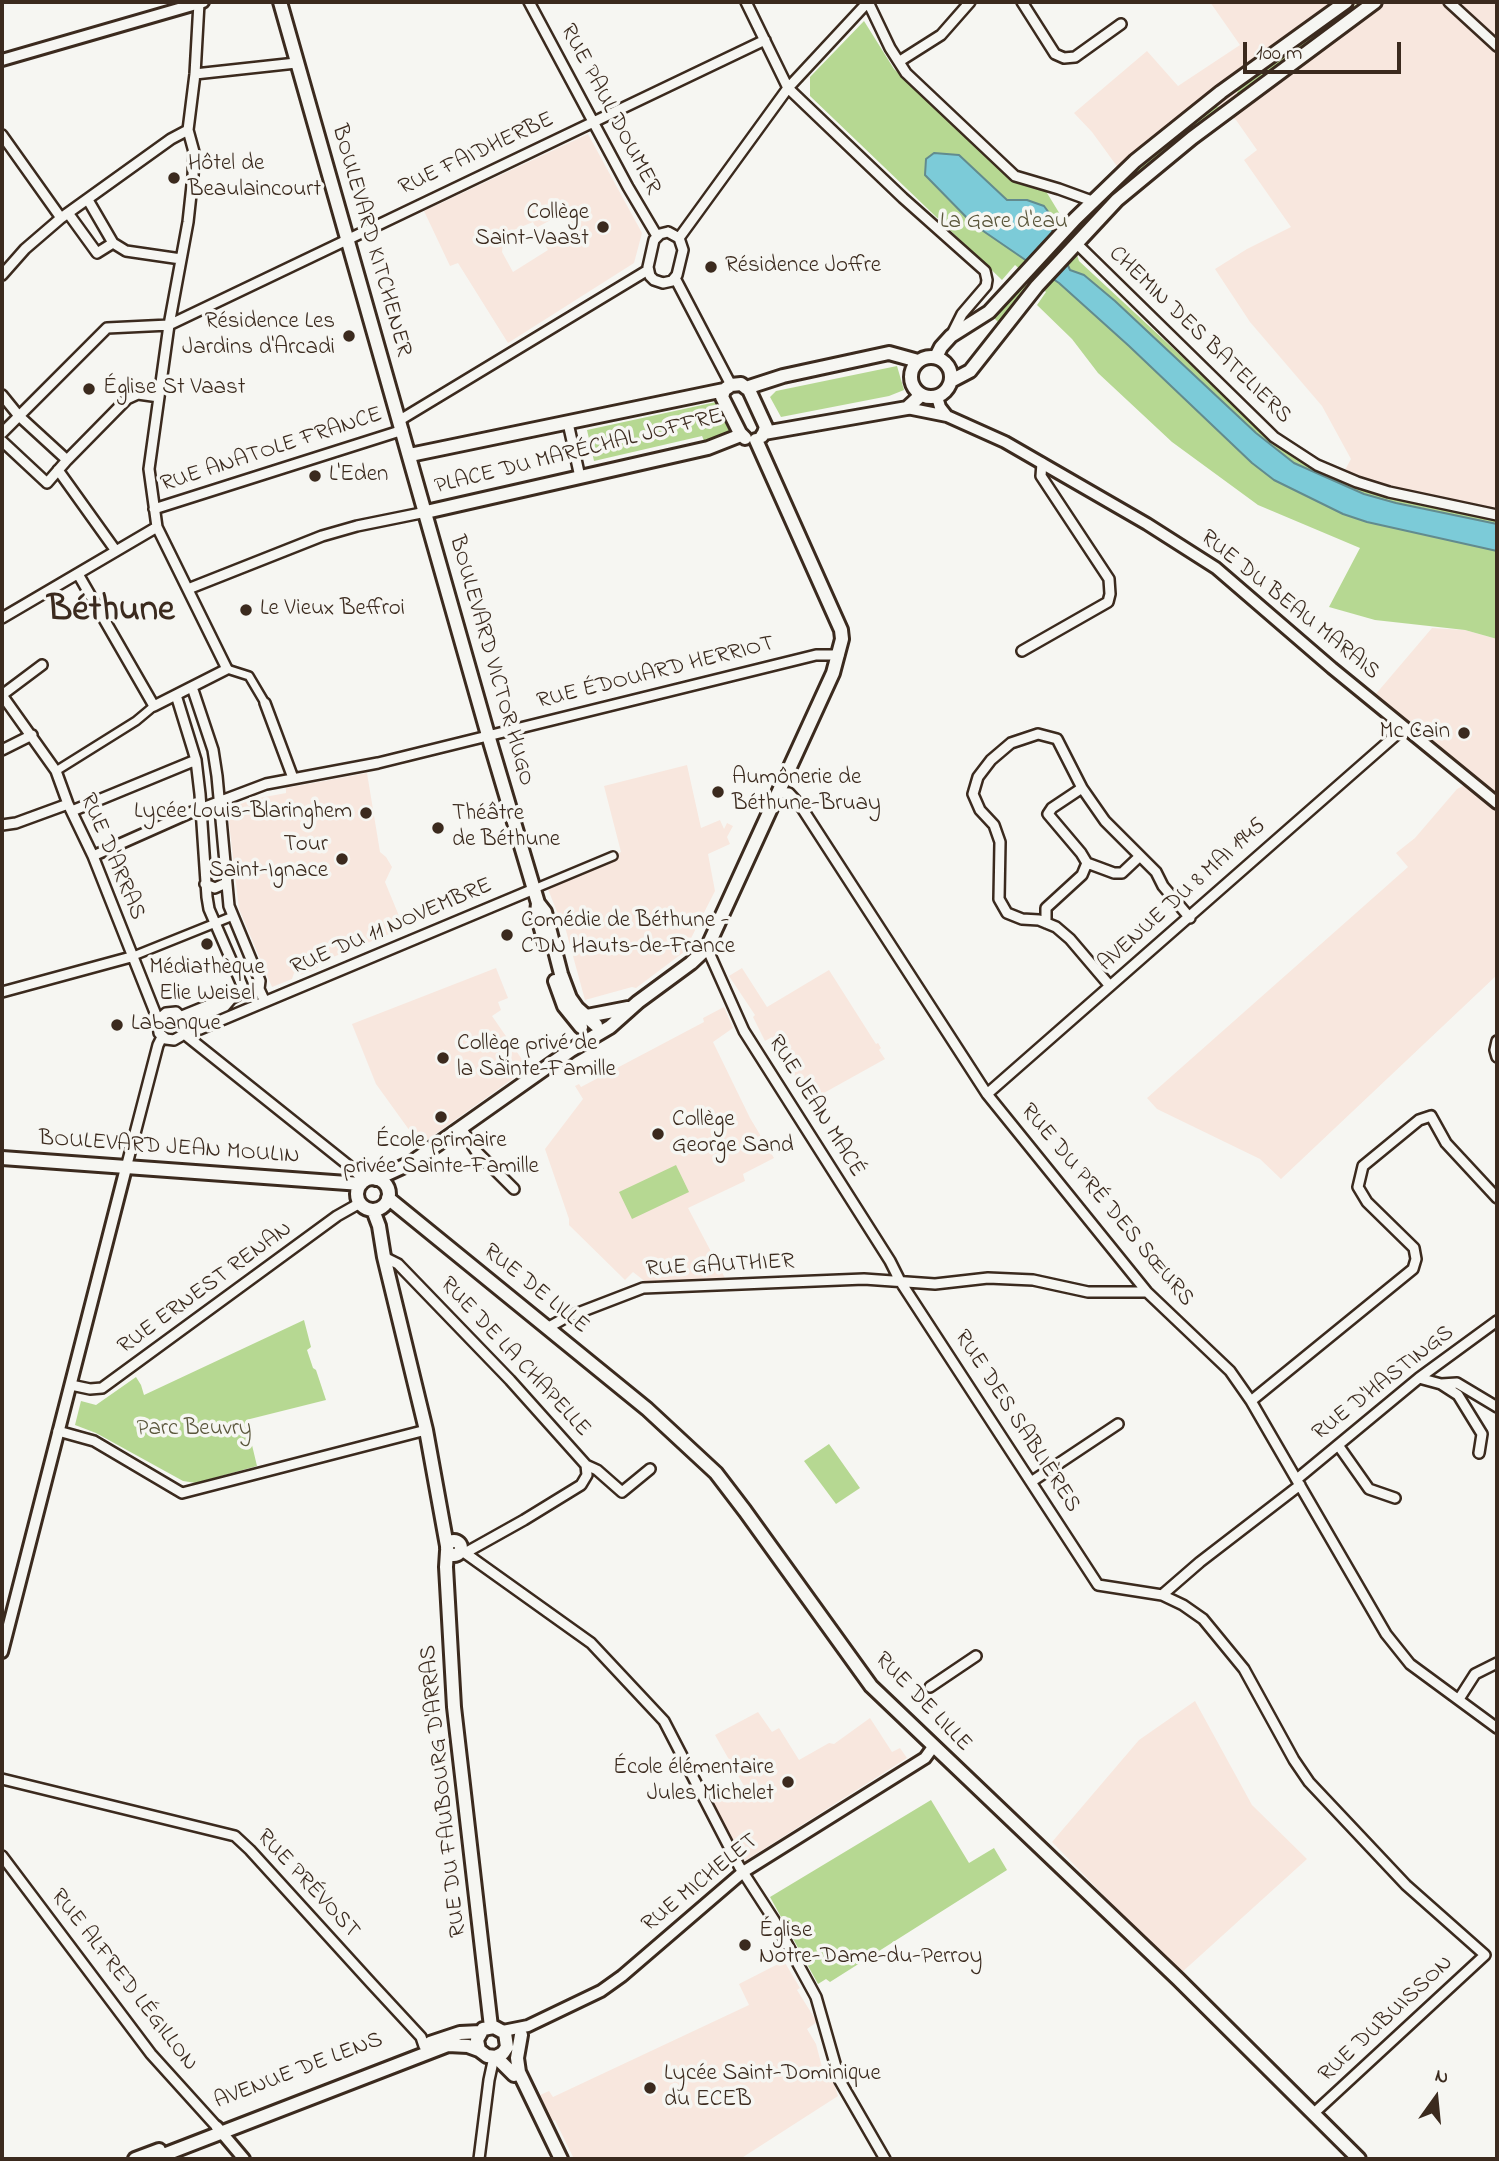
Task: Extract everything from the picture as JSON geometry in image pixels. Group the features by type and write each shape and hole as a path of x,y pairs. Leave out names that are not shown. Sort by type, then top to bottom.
{"main road":[{"name":"BOULEVARD KITCHENER","path":"279,2 402,425"},
{"path":"936,358 951,336 989,312 1092,201 1135,161 1192,115 1346,2"},
{"path":"951,381 949,369 936,358 927,357 918,361 911,370 911,382 921,395 937,397 946,390 951,381 970,371 1037,286 1117,200 1192,138 1375,2"},
{"name":"PLACE DU MARÉCHAL JOFFRE","path":"746,388 783,376 889,353 918,361"},
{"path":"760,437 766,427 746,388 741,384 728,387 722,397 741,435 750,440 907,408 921,395"},
{"name":"PLACE DU MARÉCHAL JOFFRE","path":"410,455 728,387"},
{"name":"BOULEVARD VICTOR HUGO","path":"402,425 488,735 538,902 545,912 570,998 589,1028"},
{"name":"PLACE DU MARÉCHAL JOFFRE","path":"426,512 715,446 741,435"},
{"path":"589,1028 610,1027 636,1004 691,964 707,948 839,655 841,630 760,437"},
{"path":"359,1200 367,1181 399,1170 571,1050 589,1028 636,1004"},
{"name":"BOULEVARD JEAN MOULIN","path":"2,1158 333,1182 367,1181"},
{"path":"383,1203 399,1170"},
{"path":"367,1181 386,1185 379,1226 384,1256 426,1430 443,1520 455,1548"},
{"name":"BOULEVARD JEAN MOULIN","path":"333,1182 367,1209 383,1203"},
{"name":"RUE DE LILLE","path":"383,1203 406,1213 549,1327 647,1409 716,1473 871,1686 1077,1881 1359,2159"},
{"name":"RUE DU FAUBOURG D'ARRAS","path":"455,1548 446,1580 455,1718 492,2030"},
{"path":"514,2076 477,2042 492,2030 507,2046 514,2076 554,2159"},
{"name":"AVENUE DE LENS","path":"153,2159 424,2046 460,2033 492,2030"},
{"path":"524,2030 517,2058 519,2072 561,2159"},
{"name":"AVENUE DE LENS","path":"135,2159 448,2045 460,2045 489,2055"},
{"path":"489,2055 503,2053 507,2046"}],"street":[{"path":"2,60 201,2 188,130 194,164 149,469 157,527 227,669"},
{"name":"RUE PAUL DOUMER","path":"529,2 657,236"},
{"path":"746,2 788,88 903,198 985,271 986,286 962,314 951,336"},
{"path":"679,238 788,88 868,2 906,74 1015,176 1092,201"},
{"path":"900,61 941,35 970,2"},
{"path":"1022,2 1055,54 1064,58 1075,57 1121,24"},
{"path":"1450,2 1497,46"},
{"name":"RUE FAIDHERBE","path":"169,325 346,238 765,40"},
{"path":"195,74 296,63"},
{"path":"2,275 24,249 64,216 171,139 188,130"},
{"path":"2,135 64,216 97,253 113,243"},
{"path":"88,200 113,243 126,251 181,259"},
{"path":"675,278 663,283 654,280 648,270 657,236 668,232 679,238 683,250 675,278 728,387"},
{"name":"CHEMIN DES BATELIERS","path":"1073,247 1274,437 1317,465 1389,492 1497,515"},
{"name":"RUE ANATOLE FRANCE","path":"154,509 402,425 648,270"},
{"path":"2,433 107,328 169,325"},
{"path":"2,441 47,482 127,399 138,394 159,397"},
{"path":"2,395 19,416 67,460"},
{"path":"937,397 947,416"},
{"name":"RUE DU BEAU MARAIS","path":"907,408 947,416 990,434 1147,524 1216,568 1404,728 1497,803"},
{"path":"568,422 580,477"},
{"path":"1023,651 1108,601 1111,594 1109,579 1041,476 1042,463"},
{"path":"58,470 116,551"},
{"path":"188,589 322,536 426,512"},
{"path":"2,618 157,527"},
{"path":"78,574 154,706"},
{"name":"RUE ÉDOUARD HERRIOT","path":"93,856 266,784 378,763 816,655 839,655"},
{"path":"2,695 41,665"},
{"path":"56,771 136,721 154,706 227,669 249,676 265,703 293,778"},
{"path":"192,687 213,750 226,883 233,916 260,981 259,989 265,1002"},
{"name":"RUE D'ARRAS","path":"2,695 56,771 158,1020"},
{"path":"176,695 195,760 209,908 240,979 241,990 238,995 224,999 184,1026 174,1040 162,1037 158,1029 158,1020 171,1012 184,1026 367,1181"},
{"name":"AVENUE DU 8 MAI 1945","path":"987,1094 1404,728"},
{"path":"1110,986 1070,939 1056,927 1007,913 999,899 1000,842 995,825 980,810 973,794 978,777 991,760 1011,743 1038,734 1057,739 1082,788 1105,821 1156,872 1163,886 1189,918"},
{"path":"2,750 32,735"},
{"path":"2,825 70,807 195,760"},
{"path":"1082,788 1052,808 1048,814 1087,863 1114,873 1122,873 1140,856"},
{"name":"RUE DU PRÉ DES SŒURS","path":"778,792 789,793 800,805 987,1094 1147,1292 1230,1371 1251,1401 1386,1634 1410,1664 1497,1728"},
{"path":"534,889 613,856"},
{"path":"1046,923 1046,908 1082,875 1087,863"},
{"path":"205,884 215,888 226,883"},
{"name":"RUE DU 11 NOVEMBRE","path":"184,1026 200,1029 534,889"},
{"path":"2,992 131,957 233,916"},
{"name":"RUE JEAN MACÉ","path":"707,948 744,1031 890,1261 900,1282"},
{"path":"2,1652 162,1037"},
{"path":"1497,1041 1497,1057"},
{"path":"1251,1401 1413,1269 1416,1259 1414,1248 1367,1202 1358,1187 1363,1166 1372,1158 1419,1120 1431,1116 1446,1143 1497,1198"},
{"path":"461,1128 476,1152 514,1189"},
{"name":"RUE ERNEST RENAN","path":"71,1385 90,1390 102,1388 359,1200"},
{"name":"RUE DE LA CHAPELLE","path":"384,1256 408,1273 586,1465 587,1475 582,1485 525,1520 455,1548"},
{"name":"RUE GAUTHIER","path":"549,1327 565,1318 643,1288 864,1279 935,1284 988,1278 1033,1280 1088,1292 1147,1292"},
{"name":"RUE DES SABLIÈRES","path":"900,1282 1098,1585 1162,1595"},
{"name":"RUE D'HASTINGS","path":"1162,1595 1419,1378 1497,1321"},
{"path":"1419,1378 1441,1384 1458,1395 1482,1434 1479,1453"},
{"path":"1441,1384 1457,1383 1497,1407"},
{"path":"1031,1482 1118,1424"},
{"path":"58,1431 94,1441 181,1493 426,1430"},
{"path":"1338,1445 1369,1489 1395,1498"},
{"path":"586,1465 597,1470 622,1492 650,1469"},
{"path":"455,1548 591,1643 664,1721 743,1871 774,1920 816,1997 840,2081 885,2159"},
{"name":"RUE DUBUISSON","path":"1162,1595 1184,1605 1203,1619 1231,1650 1310,1783 1406,1885 1485,1955 1314,2113"},
{"path":"930,1687 976,1656"},
{"path":"1459,1699 1475,1674 1497,1663"},
{"name":"RUE MICHELET","path":"507,2046 524,2030 601,1991 743,1871 922,1760 933,1747"},
{"name":"RUE PRÉVOST","path":"2,1779 234,1836 250,1850 421,2037 424,2046"},
{"name":"RUE ALFRED LÉGILLON","path":"2,1856 151,2054 219,2130"},
{"name":"RUE MICHELET","path":"492,2030 524,2030"},
{"path":"479,2159 489,2080 489,2055"},
{"path":"219,2130 244,2159"}],"shaded area":[{"path":"1210,2 1497,2 1497,521 1373,491 1340,479 1351,459 1322,406 1250,322 1215,269 1291,227 1244,160 1257,150 1236,120 1219,108 1127,180 1092,132 1074,113 1147,51 1178,86 1240,45"},
{"path":"588,134 642,233 634,263 508,343 458,263 450,266 424,211","holes":["565,212 574,229 545,245 548,250 513,272 502,252 503,244 499,236 533,222 536,228"]},
{"name":"Mc Cain","path":"1432,628 1465,630 1497,639 1497,975 1281,1179 1260,1159 1157,1109 1147,1098 1408,867 1396,853 1415,838 1457,789 1475,780 1375,695"},
{"path":"687,765 701,828 720,820 724,829 727,823 733,826 727,837 730,844 708,854 715,891 684,952 636,988 585,1000 562,916 559,917 546,884 621,852 604,786"},
{"path":"367,773 380,852 392,867 385,882 404,928 321,962 318,968 300,975 294,973 292,979 272,987 239,909 228,814 232,807 254,799 286,793 286,788"},
{"name":"Collège privé de la Sainte-Famille","path":"496,968 508,998 498,1002 501,1010 492,1016 528,1068 420,1145 376,1084 352,1024"},
{"name":"Collège George Sand","path":"742,968 767,1007 829,970 876,1044 878,1043 885,1059 822,1094 809,1077 799,1082 777,1050 778,1045 772,1037 765,1041 753,1017 755,1015 729,976"},
{"name":"Collège George Sand","path":"724,1007 733,1028 713,1042 750,1118 774,1158 743,1174 745,1181 688,1208 726,1280 647,1283 633,1272 625,1280 569,1225 545,1149 583,1099 575,1086 579,1084 581,1087 704,1022 703,1018"},
{"path":"1195,1701 1252,1805 1307,1859 1180,1974 1052,1842 1139,1740"},
{"name":"École élémentaire Jules Michelet","path":"758,1712 772,1732 779,1728 799,1760 829,1743 834,1744 870,1718 892,1752 900,1748 907,1758 745,1861 712,1803 744,1786 715,1735"},
{"path":"784,1961 800,1988 797,1990 817,2022 807,2029 816,2044 822,2067 828,2065 838,2096 740,2159 574,2159 555,2120 550,2122 538,2096 549,2091 553,2097 749,2005 739,1984"}],"green space":[{"path":"1360,2 1366,2 1235,99 1239,87 1308,35"},
{"name":"La Gare d'eau","path":"864,21 894,69 1016,181 1044,188 1069,229 1079,261 1262,431 1373,491 1497,521 1497,639 1465,630 1375,620 1329,607 1360,548 1258,505 1172,442 1098,373 1072,339 1037,305 1046,292 1015,265 1002,280 810,96 810,77"},
{"path":"1213,106 1222,107 1122,187 1087,222 1084,221 1120,184"},
{"path":"1025,285 1030,288 1000,324 992,316"},
{"path":"897,366 904,390 889,396 781,417 770,397 776,391"},
{"path":"716,402 731,434 706,445 702,436 594,461 587,430"},
{"path":"676,1165 689,1192 632,1219 619,1192"},
{"name":"Parc Beuvry","path":"304,1320 311,1347 307,1350 326,1400 246,1420 257,1466 196,1483 183,1481 96,1433 75,1425 81,1401 96,1405 136,1377 144,1395"},
{"path":"829,1444 860,1488 836,1504 804,1461"},
{"path":"931,1800 969,1863 994,1848 1007,1870 830,1982 826,1979 818,1984 770,1897"}],"water":[{"path":"934,153 959,155 1007,200 1027,200 1044,206 1052,217 1052,230 1070,270 1084,275 1115,301 1256,433 1294,463 1364,494 1497,524 1497,551 1367,522 1343,514 1274,480 1252,463 1059,283 973,224 925,175 926,159"}],"place":[{"name":"Hôtel de Beaulaincourt","path":"174,178"},
{"name":"Collège Saint-Vaast","path":"603,227"},
{"name":"Résidence Joffre","path":"711,267"},
{"name":"Résidence Les Jardins d'Arcadi","path":"349,336"},
{"name":"Église St Vaast","path":"89,389"},
{"name":"L'Eden","path":"315,476"},
{"name":"Le Vieux Beffroi","path":"246,610"},
{"name":"Mc Cain","path":"1464,733"},
{"name":"Aumônerie de Béthune-Bruay","path":"718,792"},
{"name":"Lycée Louis-Blaringhem","path":"366,813"},
{"name":"Théâtre de Béthune","path":"438,828"},
{"name":"Tour Saint-Ignace","path":"342,859"},
{"name":"Comédie de Béthune - CDN Hauts-de-France","path":"507,935"},
{"name":"Médiathèque Elie Weisel","path":"207,944"},
{"name":"Labanque","path":"117,1025"},
{"name":"Collège privé de la Sainte-Famille","path":"443,1058"},
{"name":"École primaire privée Sainte-Famille","path":"441,1117"},
{"name":"Collège George Sand","path":"658,1134"},
{"name":"École élémentaire Jules Michelet","path":"788,1782"},
{"name":"Église Notre-Dame-du-Perroy","path":"745,1945"},
{"name":"Lycée Saint-Dominique du ECEB","path":"650,2088"}],"district":[{"name":"Béthune","path":"111,613"}]}
